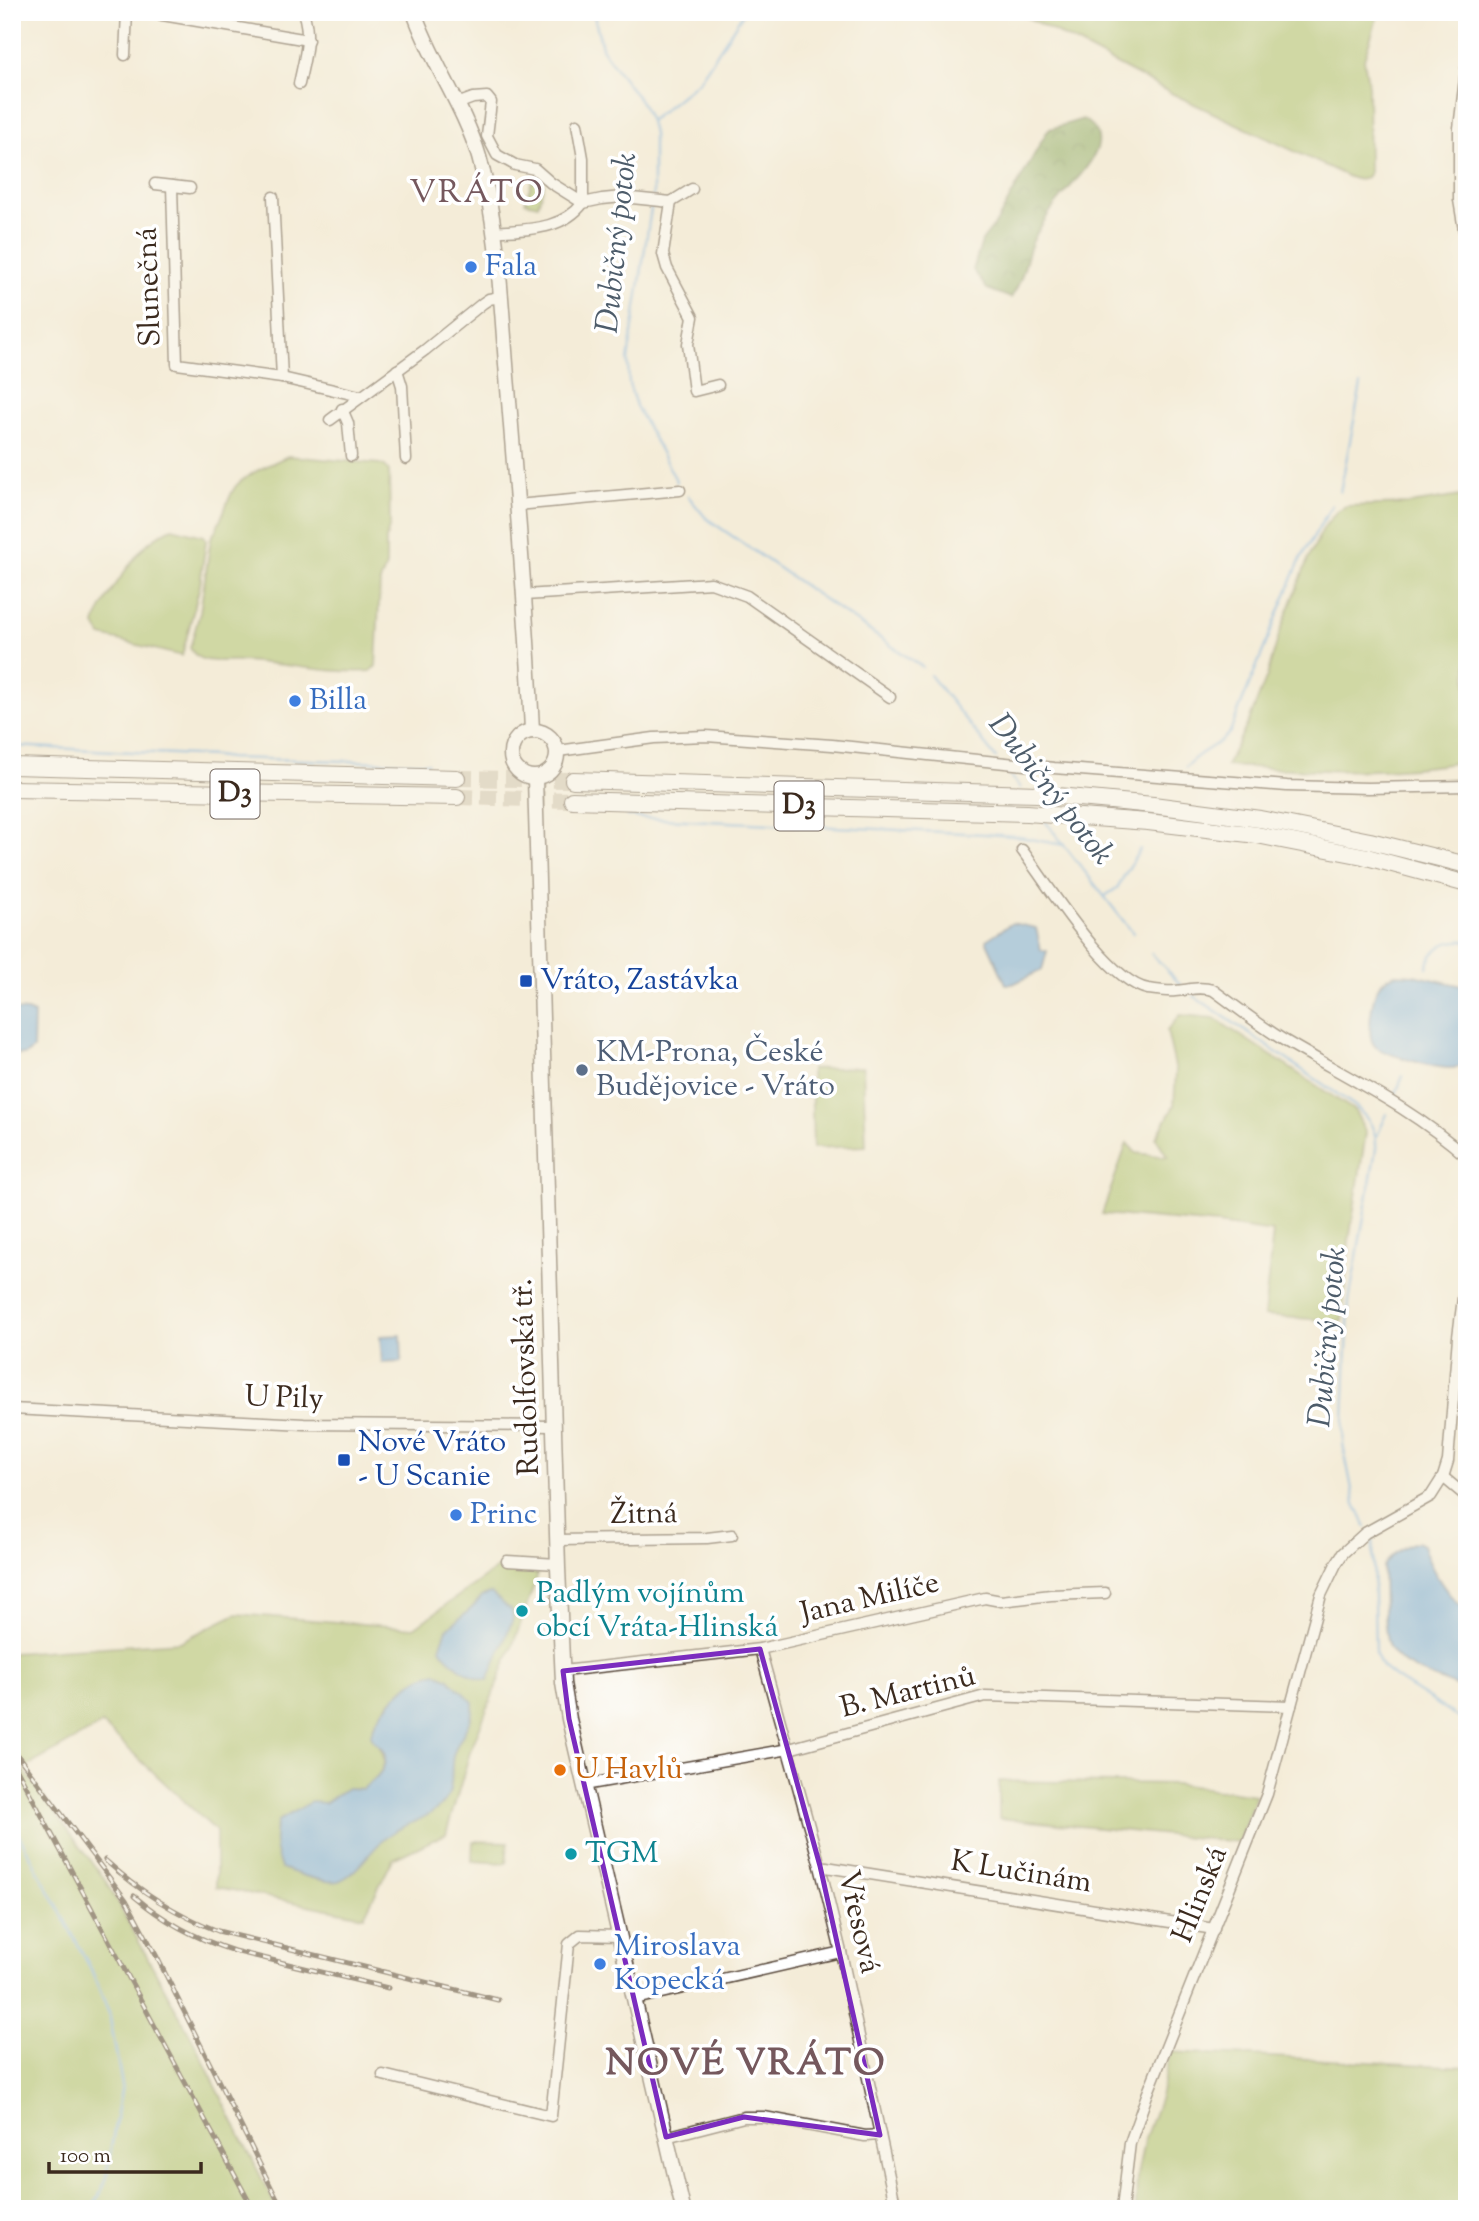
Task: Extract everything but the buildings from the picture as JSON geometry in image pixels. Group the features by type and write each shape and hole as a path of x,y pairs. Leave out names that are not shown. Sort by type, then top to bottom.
{"highway":[{"name":"D3","path":"12,766 457,778"},
{"name":"D3","path":"573,780 1037,794 1153,805 1260,819 1370,841 1467,865"},
{"name":"D3","path":"12,789 457,797"},
{"name":"D3","path":"572,800 1052,814 1256,835 1363,856 1467,884"}],"main road":[{"path":"414,12 428,50 457,104 478,157 494,232 525,595 532,731"},
{"path":"532,731 551,738 558,751 555,766 549,772 534,778 520,773 512,760 514,744 518,738 532,731"},
{"name":"Rudolfovská tř.","path":"534,778 563,1671 569,1719 683,2209"}],"street":[{"path":"124,55 127,12"},
{"path":"145,12 308,40"},
{"path":"299,84 308,40 308,26 303,12"},
{"path":"1467,62 1458,128 1459,200 1467,248"},
{"path":"457,104 473,98 487,97 491,102 487,136 497,155 515,165 535,169 551,183 583,203 622,197 671,202 692,189"},
{"path":"494,232 526,230 559,223 575,214 583,203 583,158 578,124"},
{"name":"Slunečná","path":"155,184 190,188"},
{"name":"Slunečná","path":"172,186 177,364 282,378 360,396"},
{"path":"274,197 282,378"},
{"path":"671,202 663,254 667,268 693,317 688,344 694,391 719,385"},
{"path":"330,420 344,413 360,396 483,303 500,297"},
{"path":"397,370 402,386 406,459"},
{"path":"344,413 348,423 351,456"},
{"path":"517,505 680,490"},
{"path":"525,595 711,583 747,596 890,697"},
{"path":"558,751 654,738 706,736 1018,765 1287,786 1467,786"},
{"path":"1022,850 1089,942 1124,977 1146,988 1174,991 1202,987 1213,990 1285,1041 1400,1106 1467,1157"},
{"path":"1467,1267 1448,1461 1443,1477 1467,1497"},
{"name":"U Pily","path":"12,1409 304,1424 555,1426"},
{"name":"Hlinská","path":"1122,2209 1130,2143 1266,1794 1321,1595 1343,1553 1369,1531 1431,1496 1443,1477"},
{"name":"Žitná","path":"557,1540 707,1538 732,1535"},
{"path":"507,1561 558,1564"},
{"name":"Jana Milíče","path":"563,1671 760,1649 985,1598 1000,1601 1051,1595 1105,1593"},
{"name":"Vřesová","path":"760,1649 789,1749 841,1952 895,2209"},
{"name":"B. Martinů","path":"584,1785 789,1749 985,1696 1291,1706"},
{"name":"K Lučinám","path":"820,1866 1214,1929"},
{"path":"383,2075 551,2116 569,1944 575,1938 585,1935 619,1937"},
{"path":"635,1999 841,1952"},
{"path":"666,2137 744,2116 764,2117 865,2136 880,2136"}],"highlighted area":[{"path":"760,1649 820,1866 880,2135 744,2117 666,2137 569,1719 563,1671"}],"green space":[{"path":"1017,12 1379,12 1364,59 1368,83 1369,173 1360,180 1349,177 1171,93"},
{"path":"1083,119 1097,133 1098,145 1090,162 1053,207 1039,229 1019,284 1011,298 987,289 973,270 982,241 997,222 1046,133 1050,129"},
{"path":"532,181 544,184 538,205 525,202"},
{"path":"288,456 380,464 389,471 390,524 386,539 386,566 380,582 376,666 371,671 211,661 198,657 190,648 200,612 211,538 235,487 245,478"},
{"path":"1467,495 1467,761 1377,770 1226,766 1249,721 1267,676 1279,635 1309,557 1324,527 1337,511 1346,506 1410,504"},
{"path":"172,528 204,536 206,541 200,585 182,656 101,636 95,625 116,584 145,546"},
{"path":"1180,1015 1214,1018 1355,1111 1366,1133 1349,1241 1342,1321 1264,1316 1273,1232 1218,1224 1102,1214 1127,1143 1136,1153 1168,1157 1156,1138 1174,1106 1176,1071 1167,1031"},
{"path":"863,1067 866,1146 813,1148 811,1069"},
{"path":"504,1563 538,1574 470,1752 446,1834 393,1859 364,1916 216,1887 216,1831 102,1724 23,1769 105,1880 193,2040 277,2209 12,2209 12,1653 180,1642 236,1614 414,1628","holes":["491,1593 440,1648 447,1629 482,1596","390,1701 471,1719 456,1746 452,1759 451,1781 437,1809 391,1833 373,1848 351,1874 278,1821 311,1803 325,1804 347,1788 362,1789 377,1776 382,1770 384,1758 371,1734"]},
{"path":"999,1781 1177,1784 1256,1795 1238,1842 999,1818"},
{"path":"473,1841 508,1842 506,1863 472,1861"},
{"path":"1170,2052 1467,2067 1467,2209 1136,2209 1137,2175 1144,2141 1160,2097"}],"water":[{"path":"1012,923 1036,928 1041,950 1047,951 1042,970 1013,984 1006,984 986,940"},
{"path":"1395,974 1414,975 1467,987 1467,1064 1444,1068 1398,1056 1374,1045 1370,1025 1376,992 1382,983"},
{"path":"12,1010 34,1014 33,1049 25,1055 12,1054"},
{"path":"401,1335 402,1362 382,1363 380,1336"},
{"path":"1417,1542 1423,1545 1441,1582 1467,1613 1467,1690 1413,1669 1396,1656 1387,1642 1383,1566 1398,1551"},
{"path":"491,1593 512,1611 513,1619 488,1680 461,1669 440,1648 447,1629 482,1596"},
{"path":"436,1673 448,1678 473,1702 469,1723 455,1749 449,1793 442,1805 389,1835 358,1867 338,1881 318,1880 281,1868 275,1844 278,1821 311,1802 325,1803 347,1788 362,1789 371,1782 380,1773 385,1762 383,1750 371,1737 378,1719 402,1690 418,1679"}],"waterway":[{"name":"Dubičný potok","path":"593,12 603,51 641,102 650,121 653,134 653,196"},
{"path":"650,121 699,81 744,12"},
{"name":"Dubičný potok","path":"652,202 628,360 629,384 636,406 677,482"},
{"path":"1340,492 1361,385"},
{"name":"Dubičný potok","path":"688,496 706,518 922,667"},
{"path":"1186,767 1230,732 1300,560 1332,505"},
{"name":"Dubičný potok","path":"930,675 996,758"},
{"path":"12,746 229,758 428,763"},
{"name":"Dubičný potok","path":"1002,766 1020,788"},
{"path":"627,816 985,834 1064,845"},
{"name":"Dubičný potok","path":"1045,821 1133,933"},
{"path":"1105,896 1117,888 1140,849"},
{"path":"1427,967 1433,954 1441,946 1453,941 1467,941"},
{"name":"Dubičný potok","path":"1151,953 1180,984"},
{"name":"Dubičný potok","path":"1194,996 1355,1106 1373,1130 1376,1149 1349,1301 1343,1444 1355,1504 1366,1527"},
{"path":"1394,1098 1403,1076"},
{"path":"1377,1136 1387,1114"},
{"name":"Dubičný potok","path":"1369,1533 1373,1541 1375,1652 1382,1667 1467,1723"},
{"path":"12,1822 91,1969 109,2013 122,2085 105,2183 93,2209"}],"tunnel":[{"path":"457,778 573,780"},
{"path":"457,797 572,800"}],"railway":[{"path":"12,1748 126,1900 282,2209"},
{"path":"13,1762 253,2209"},
{"path":"105,1860 158,1901 218,1931 498,2000"},
{"path":"134,1896 169,1921 220,1946 388,1988"}],"place":[{"name":"Fala","path":"471,267"},
{"name":"Billa","path":"295,701"},
{"name":"Vráto, Zastávka","path":"526,981"},
{"name":"KM-Prona, České Budějovice - Vráto","path":"582,1070"},
{"name":"Nové Vráto - U Scanie","path":"344,1460"},
{"name":"Princ","path":"456,1515"},
{"name":"Padlým vojínům obcí Vráta-Hlinská","path":"522,1611"},
{"name":"U Havlů","path":"560,1770"},
{"name":"TGM","path":"571,1854"},
{"name":"Miroslava Kopecká","path":"600,1964"}],"district":[{"name":"VRÁTO","path":"477,194"},
{"name":"NOVÉ VRÁTO","path":"746,2065"}]}
